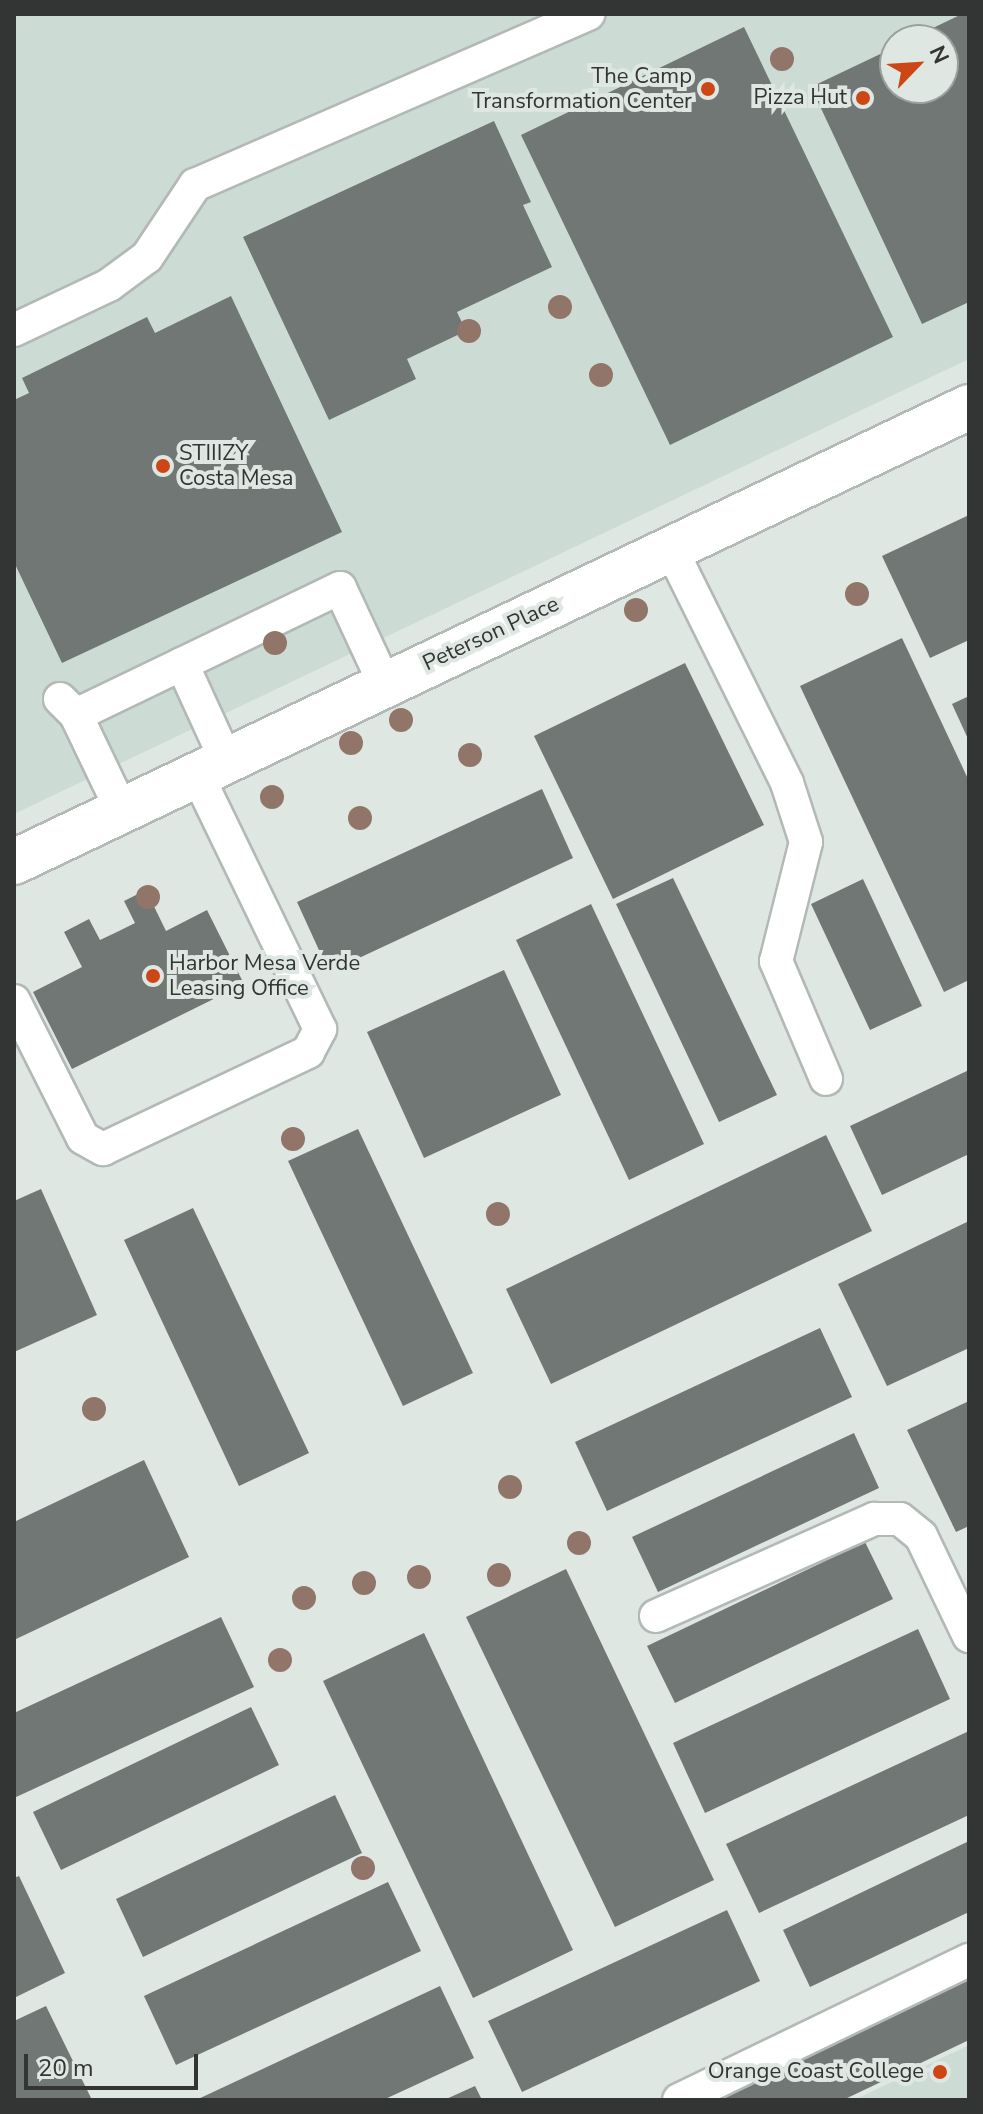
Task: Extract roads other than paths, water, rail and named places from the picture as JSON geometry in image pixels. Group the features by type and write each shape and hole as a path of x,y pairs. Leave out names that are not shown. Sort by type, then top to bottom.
{"street":[{"name":"Peterson Place","path":"14,862 969,407"}],"lane":[{"path":"14,330 109,285 147,257 195,185 588,14"},
{"path":"671,549 787,783 806,842 776,961 826,1079"},
{"path":"122,811 68,707 182,664 340,588 385,685"},
{"path":"14,1001 83,1138 103,1149 308,1052 320,1029 212,767 182,664"},
{"path":"656,1616 874,1519 900,1519 921,1536 969,1636"},
{"path":"679,2100 969,1960"}],"place":[{"name":"The Camp Transformation Center","path":"708,89"},
{"name":"Pizza Hut","path":"863,98"},
{"name":"STIIIZY Costa Mesa","path":"163,466"},
{"name":"Harbor Mesa Verde Leasing Office","path":"153,976"},
{"name":"Orange Coast College","path":"940,2072"}]}
